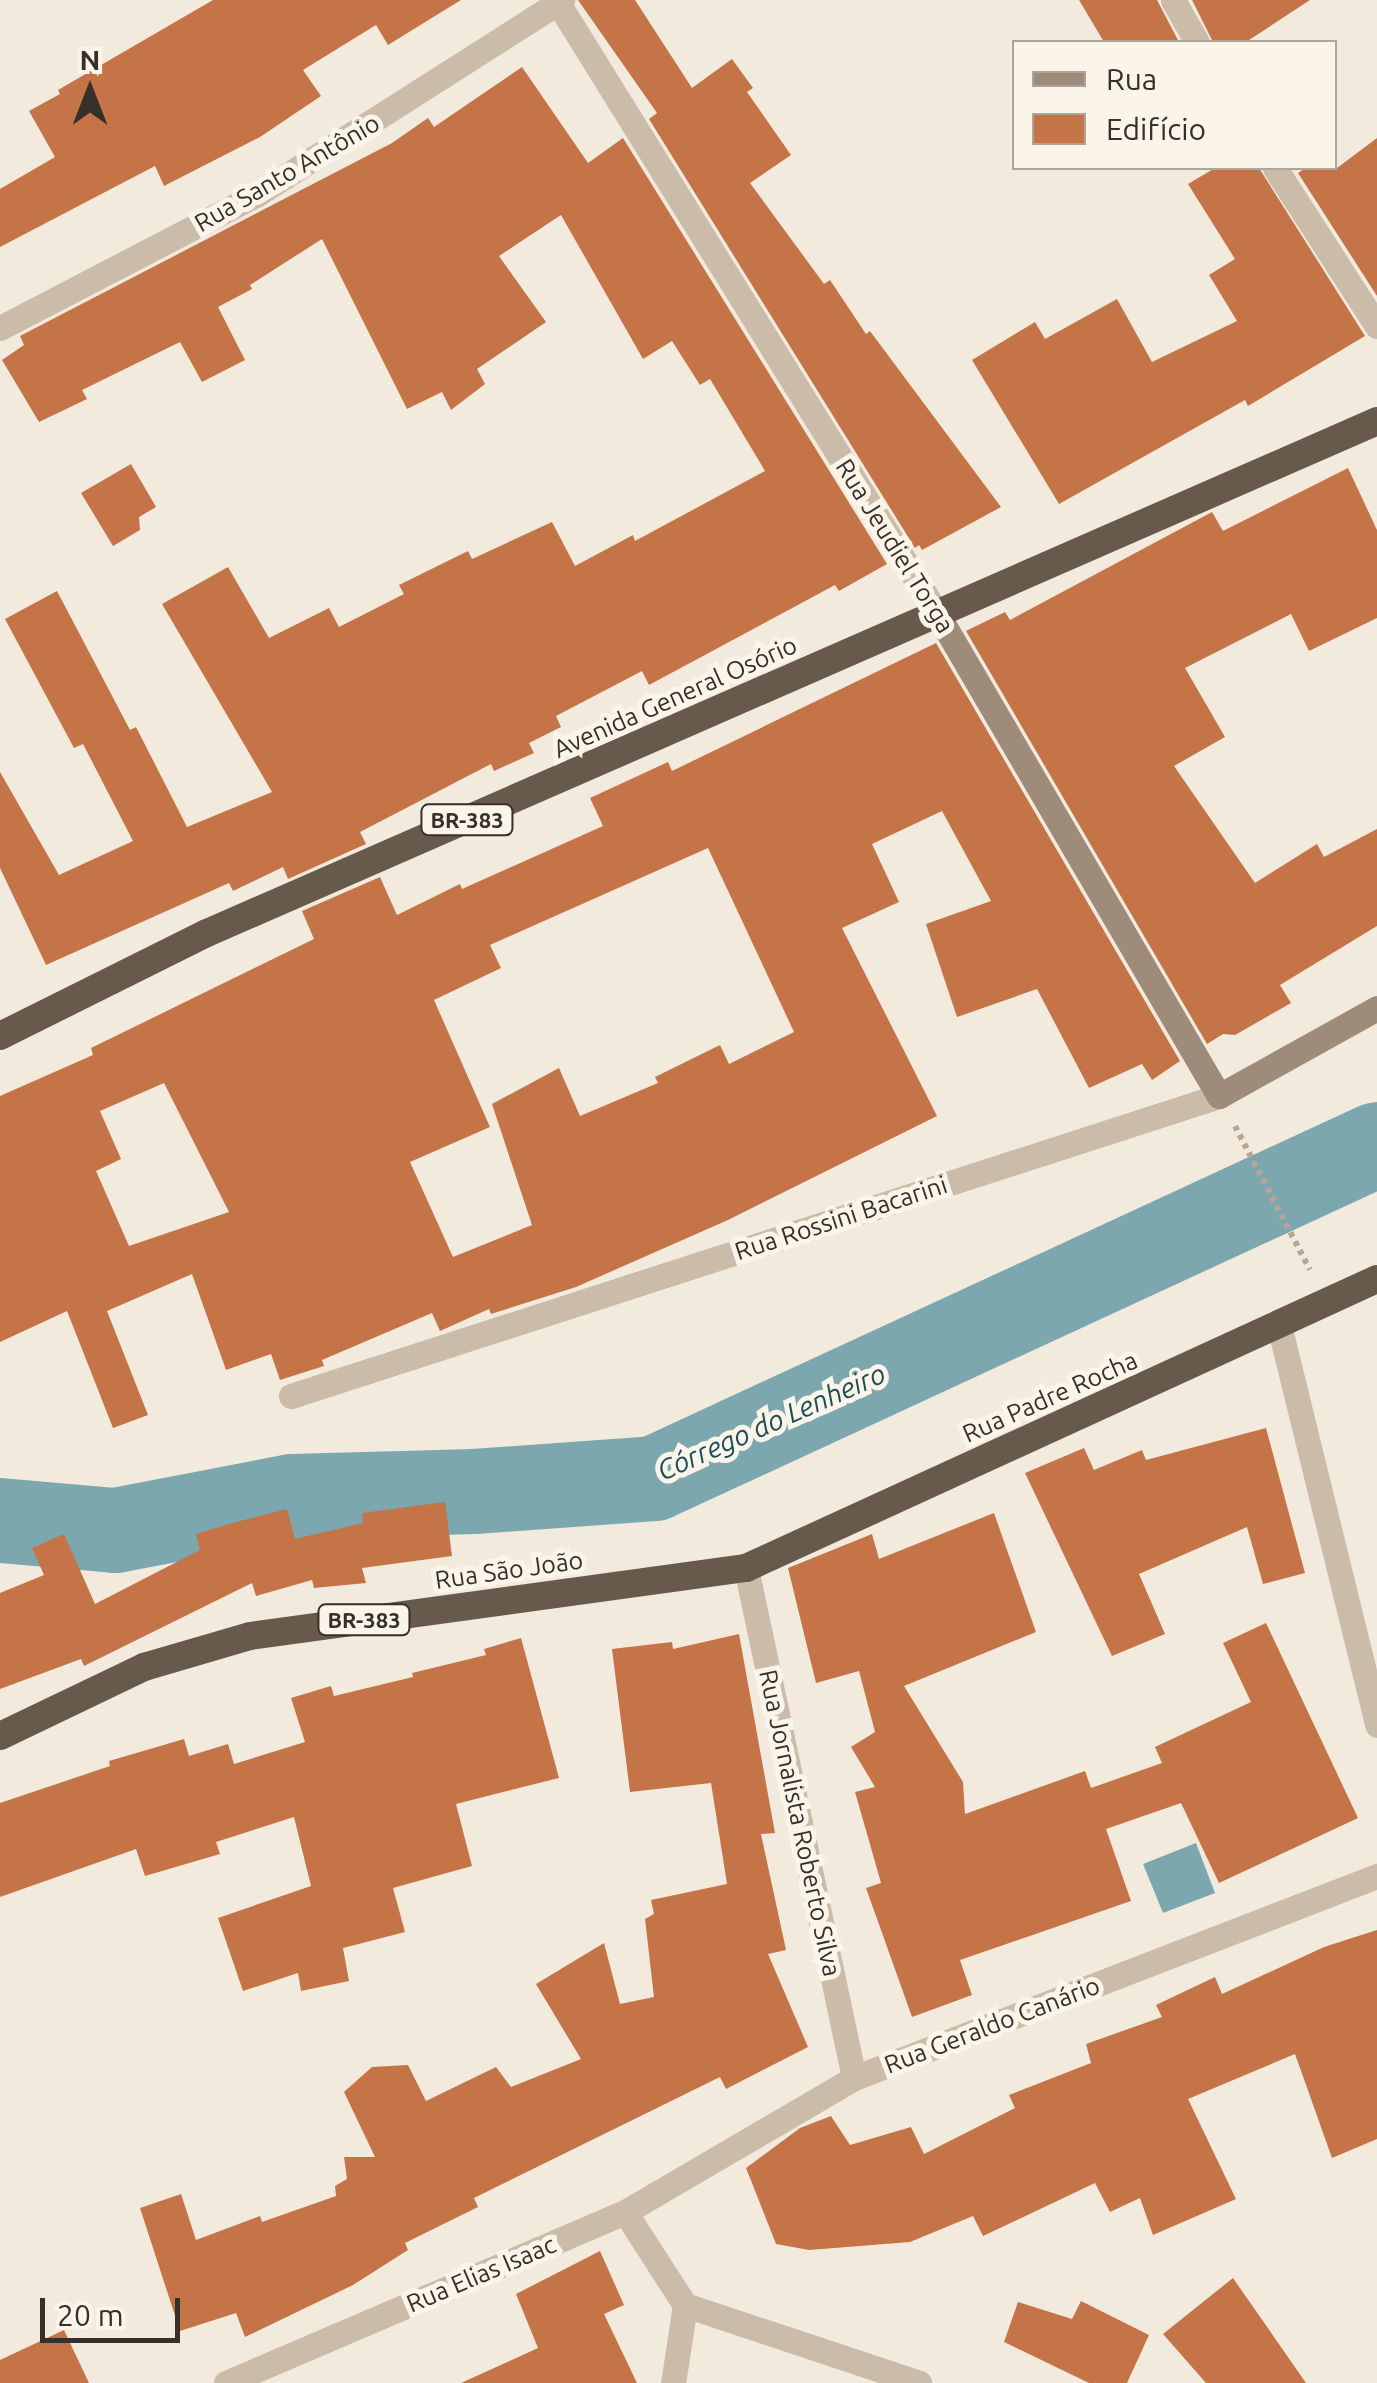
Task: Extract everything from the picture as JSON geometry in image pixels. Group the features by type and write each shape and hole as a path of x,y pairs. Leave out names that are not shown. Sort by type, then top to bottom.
{"highway":[{"name":"Avenida General Osório","path":"0,1036 207,934 1377,421"},
{"name":"Rua Padre Rocha","path":"746,1568 1377,1278"},
{"name":"Rua São João","path":"0,1736 144,1667 250,1636 746,1568"}],"main road":[{"name":"Rua Jeudiel Torga","path":"938,615 1219,1096"},
{"name":"Rua Rossini Bacarini","path":"1219,1096 1377,1008"}],"street":[{"path":"1173,0 1196,40"},
{"name":"Rua Santo Antônio","path":"0,328 256,195 560,2"},
{"name":"Rua Jeudiel Torga","path":"560,2 938,615"},
{"path":"1276,170 1377,326"},
{"name":"Rua Rossini Bacarini","path":"291,1396 1219,1096"},
{"path":"1280,1325 1377,1725"},
{"name":"Rua Jornalista Roberto Silva","path":"746,1568 854,2078"},
{"name":"Rua Geraldo Canário","path":"625,2212 854,2078 1377,1876"},
{"path":"625,2212 685,2305 919,2383"},
{"name":"Rua Elias Isaac","path":"226,2383 625,2212"},
{"path":"674,2383 685,2305"}],"path":[{"path":"1239,1135 1300,1250"}],"water":[{"path":"1196,1843 1215,1893 1163,1913 1143,1864"}],"building":[{"path":"213,0 461,0 388,45 376,25 303,70 321,96 260,137 164,186 155,166 0,247 0,189 55,157 29,111 60,94 58,90"},
{"path":"578,0 635,0 692,88 732,59 753,88 747,92 791,155 750,183 824,284 830,280 866,334 870,331 1001,507 922,550 919,545 915,548 649,119 657,113"},
{"path":"1079,0 1157,0 1178,40 1103,40"},
{"path":"1192,0 1310,0 1249,40 1212,40"},
{"path":"522,67 588,163 623,138 887,564 839,591 835,585 649,685 642,671 556,716 561,727 529,743 534,753 494,771 491,764 360,832 366,844 288,879 283,867 233,891 229,883 46,965 0,868 0,772 59,875 133,841 83,744 74,748 5,619 57,591 130,730 136,727 187,827 272,792 162,604 228,567 269,638 329,608 339,627 404,594 399,585 468,551 472,559 552,522 575,566 633,535 635,541 765,471 710,379 700,385 672,341 643,359 561,215 499,256 546,322 477,369 485,384 451,410 442,392 407,409 322,239 250,285 252,289 218,307 245,360 202,382 180,342 82,390 87,399 39,422 2,360 24,345 20,336 392,143 428,118 434,127"},
{"path":"1377,138 1377,296 1298,173 1337,168"},
{"path":"1212,170 1260,170 1365,336 1248,406 1245,400 1059,504 972,360 1035,322 1045,339 1117,299 1152,362 1237,321 1209,275 1235,259 1188,184"},
{"path":"131,464 156,507 139,517 140,530 113,546 81,493"},
{"path":"1348,468 1377,530 1377,618 1309,651 1291,614 1185,668 1225,737 1174,766 1255,883 1317,844 1324,857 1377,829 1377,926 1280,985 1291,1003 1235,1035 1223,1034 1207,1044 966,631 1005,612 1010,620 1212,512 1223,531"},
{"path":"936,643 1180,1061 1152,1080 1142,1064 1089,1088 1037,989 957,1017 926,924 991,901 942,811 872,844 899,902 842,928 937,1116 728,1220 576,1287 491,1314 489,1309 440,1331 432,1313 322,1360 324,1366 280,1380 271,1354 226,1370 192,1274 107,1311 148,1415 113,1428 67,1311 0,1342 0,1096 93,1055 91,1048 314,939 302,911 380,877 397,915 460,884 462,889 603,826 590,798 668,762 672,771","holes":["708,848 794,1032 729,1064 720,1045 655,1077 658,1083 580,1116 559,1068 492,1104 532,1225 453,1257 410,1162 490,1127 434,1000 501,968 490,945","164,1083 229,1212 129,1246 96,1171 121,1159 100,1111"]},
{"path":"1266,1428 1305,1573 1263,1584 1247,1527 1139,1574 1165,1634 1112,1656 1025,1473 1084,1448 1094,1470 1142,1450 1146,1460"},
{"path":"445,1502 452,1556 362,1568 366,1583 314,1588 312,1580 256,1596 252,1583 84,1666 81,1659 0,1689 0,1593 44,1575 32,1548 64,1534 95,1604 200,1550 196,1534 236,1522 287,1509 295,1539 363,1523 362,1513"},
{"path":"994,1513 1036,1632 904,1686 963,1782 965,1814 1085,1771 1091,1788 1162,1763 1155,1747 1251,1702 1223,1643 1266,1623 1358,1818 1219,1883 1181,1803 1106,1829 1131,1901 960,1960 972,1995 912,2017 866,1888 881,1883 855,1792 875,1787 851,1747 875,1732 859,1671 816,1683 788,1568 872,1534 879,1559"},
{"path":"739,1634 775,1833 761,1834 786,1950 768,1954 808,2047 726,2089 720,2077 474,2198 478,2207 405,2243 408,2250 353,2285 245,2337 236,2313 180,2331 140,2208 181,2194 196,2240 260,2216 262,2222 336,2196 335,2186 347,2179 344,2157 375,2157 344,2092 372,2067 408,2065 426,2101 496,2067 511,2087 581,2059 536,1984 604,1943 620,2004 654,1997 645,1919 654,1914 651,1900 727,1884 711,1783 630,1792 612,1649 672,1642 673,1649"},
{"path":"521,1638 559,1778 456,1804 472,1866 393,1888 405,1932 343,1948 349,1981 301,1991 298,1973 243,1991 218,1918 311,1886 294,1817 216,1842 220,1854 145,1876 136,1849 0,1897 0,1803 110,1766 109,1761 184,1739 189,1756 228,1744 234,1764 305,1742 291,1698 331,1686 334,1696 413,1677 412,1673 486,1655 484,1649"},
{"path":"1377,1930 1377,2139 1332,2158 1295,2054 1188,2099 1236,2199 1153,2235 1140,2198 1110,2212 1095,2183 983,2236 973,2216 910,2242 809,2250 776,2244 746,2168 800,2128 831,2116 850,2145 911,2127 924,2154 1015,2108 1009,2095 1091,2063 1086,2044 1162,2017 1156,2005 1215,1977 1222,1994 1324,1947"},
{"path":"600,2251 624,2305 604,2314 637,2383 461,2383 538,2348 516,2294"},
{"path":"1233,2278 1306,2383 1206,2383 1163,2334"},
{"path":"1081,2301 1149,2335 1127,2383 1089,2383 1004,2342 1018,2302 1072,2319"},
{"path":"64,2330 89,2383 0,2383 0,2360"}],"waterway":[{"name":"Córrego do Lenheiro","path":"0,1520 115,1530 292,1496 474,1491 654,1478 1377,1144"}]}
